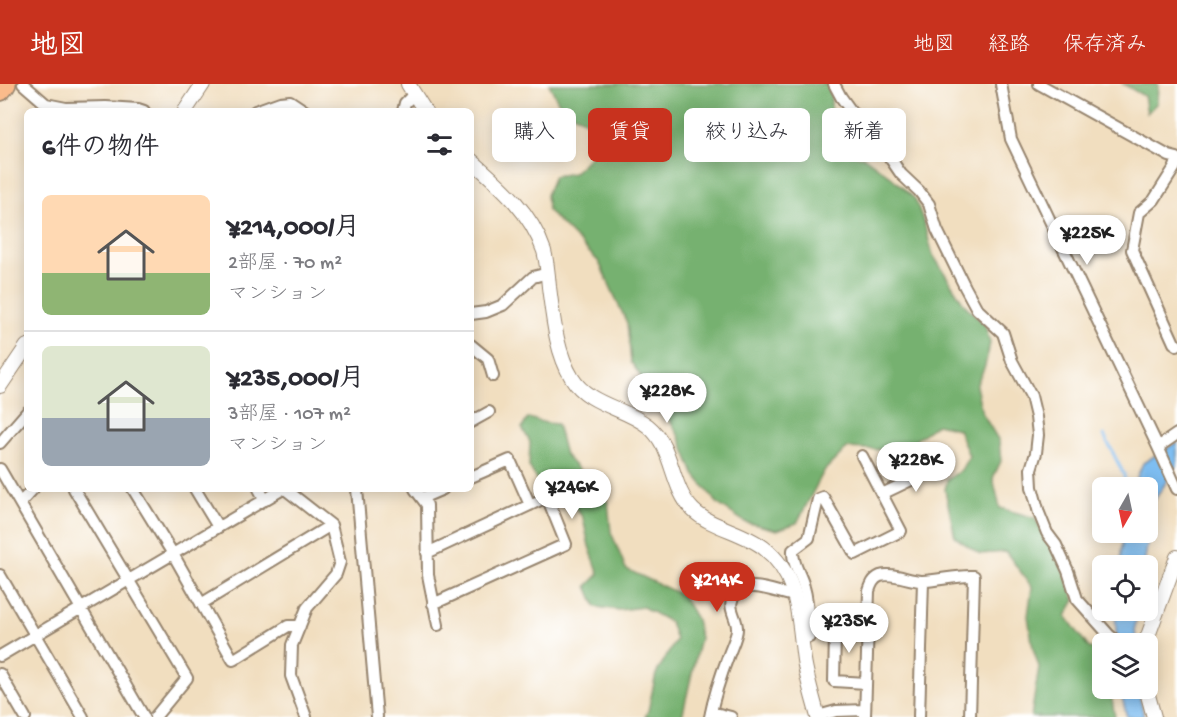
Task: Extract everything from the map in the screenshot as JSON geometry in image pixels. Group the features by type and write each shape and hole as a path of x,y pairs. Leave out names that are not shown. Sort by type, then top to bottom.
{"highway":[{"path":"0,90 5,84"}],"street":[{"path":"23,84 46,105 66,108 122,108"},
{"path":"187,108 203,84"},
{"path":"834,84 864,129 929,204 937,230 977,309 1003,333 1012,361 1031,396 1036,417 1038,435 1031,469 1032,487 1039,513 1068,571 1077,599 1106,633"},
{"path":"1001,84 1011,139 1177,489"},
{"path":"1040,84 1177,159 1154,200 1139,213 1132,250 1174,343 1177,345"},
{"path":"404,108 411,89"},
{"path":"411,89 423,108"},
{"path":"263,108 290,100 301,108"},
{"path":"474,163 517,202 533,227 544,252 551,303 565,365 574,382 605,405 649,427 662,442 681,493 693,510 710,521 764,547 780,563 792,587 800,615 804,661 818,717 836,711 865,714 869,591 879,576 923,581 961,575 974,576 970,717"},
{"path":"474,313 495,309 533,277 548,273"},
{"path":"474,347 488,359 493,376"},
{"path":"0,386 24,350"},
{"path":"474,420 489,412"},
{"path":"0,443 24,415"},
{"path":"1160,450 1177,434"},
{"path":"802,640 809,637 808,610 804,587 792,558 793,550 809,538 818,499 823,497 855,554 901,531 862,456"},
{"path":"474,476 516,458 530,505"},
{"path":"882,494 938,467"},
{"path":"0,469 144,717"},
{"path":"20,503 30,492"},
{"path":"76,492 187,678 155,717"},
{"path":"136,492 233,660 288,626 300,627"},
{"path":"197,492 218,527"},
{"path":"261,492 265,500"},
{"path":"0,656 279,492"},
{"path":"288,492 331,525 340,562 336,574 307,608 292,645 291,676 306,717"},
{"path":"357,492 377,717"},
{"path":"419,494 427,505 428,575 438,625"},
{"path":"427,553 547,497 566,544 434,604"},
{"path":"201,604 331,525"},
{"path":"1150,633 1177,557"},
{"path":"0,575 82,717"},
{"path":"919,717 923,581"},
{"path":"731,717 710,714 738,629 732,612 732,601 738,592 750,587 766,588 783,595 795,596"},
{"path":"866,683 834,681 835,634 844,626 868,627"},
{"path":"0,674 25,717"},
{"path":"1149,699 1154,717"}],"green space":[{"path":"549,84 828,84 831,104 830,108 822,108 822,162 871,162 915,199 933,255 964,304 985,325 990,343 985,366 976,386 982,413 999,441 1001,461 993,478 1000,508 1035,518 1057,553 1075,600 1066,616 1089,648 1092,648 1092,699 1112,699 1115,717 1031,717 1039,667 1033,648 1028,616 1032,587 1006,552 980,554 955,537 945,490 947,480 961,470 969,456 958,429 937,424 914,441 885,450 847,448 824,471 797,523 777,530 745,522 718,504 694,474 679,436 631,362 627,323 599,262 548,211 546,195 554,176 574,173 588,158 588,162 672,162 672,108 588,108 588,122 576,116 576,108 561,107"},
{"path":"1123,84 1158,84 1157,103 1147,113 1144,96"},
{"path":"528,418 557,424 565,455 608,502 611,532 626,569 682,595 696,619 700,638 682,717 645,717 656,674 676,640 670,622 643,607 619,610 596,607 587,586 599,574 589,546 583,518 563,490 541,487 529,466 530,442 522,428"}],"water":[{"path":"1177,442 1177,465 1158,495 1158,477 1137,477 1143,463"},
{"path":"1122,543 1147,543 1146,555 1121,555"},
{"path":"1116,621 1136,621 1135,633 1116,633"},
{"path":"1122,699 1140,699 1144,717 1127,717"}],"waterway":[{"path":"1104,435 1124,477"}]}
